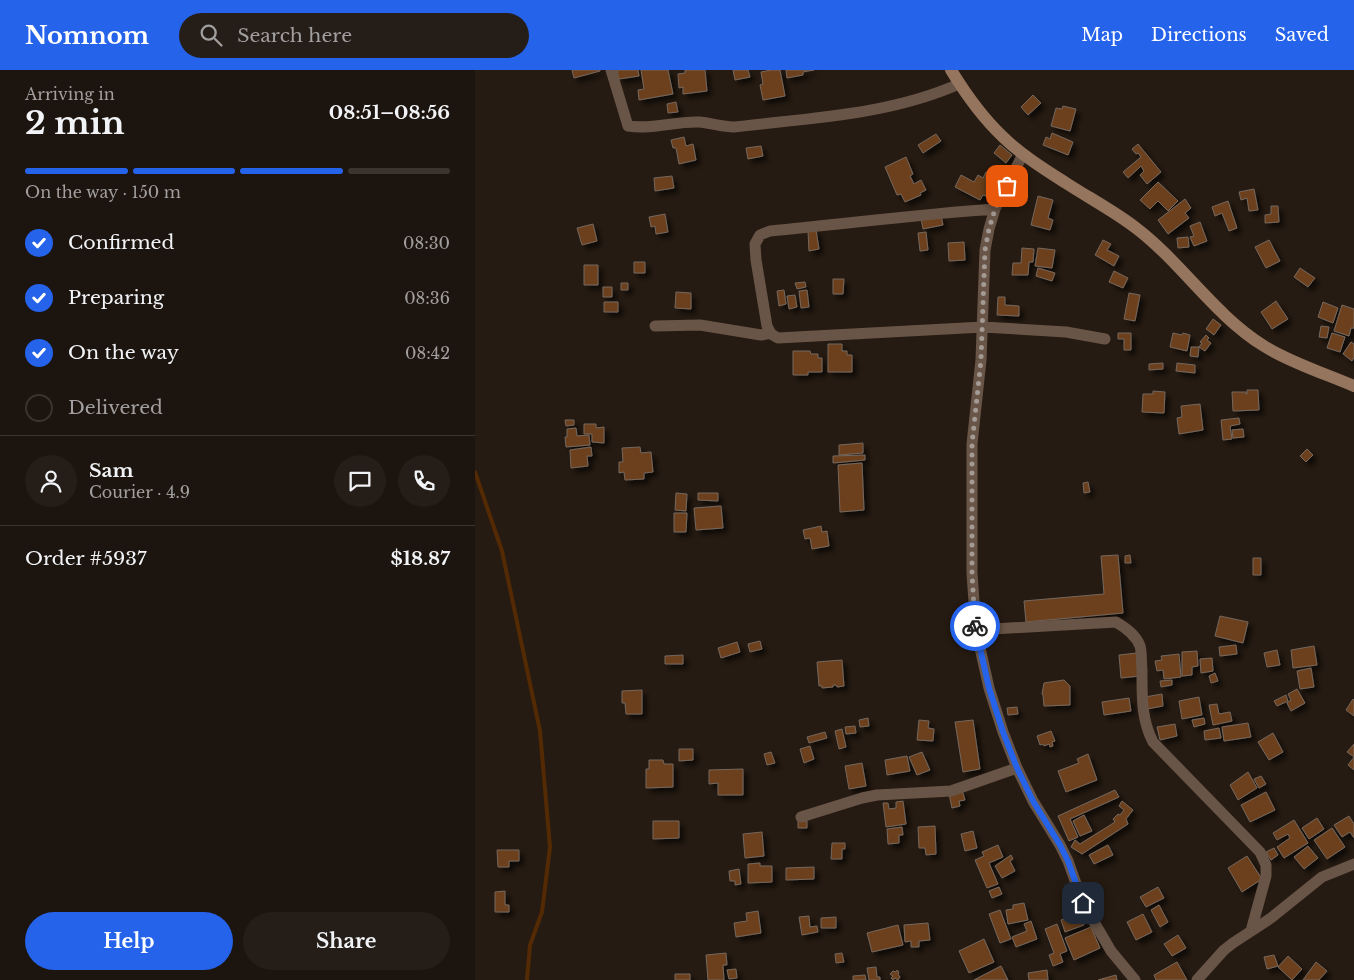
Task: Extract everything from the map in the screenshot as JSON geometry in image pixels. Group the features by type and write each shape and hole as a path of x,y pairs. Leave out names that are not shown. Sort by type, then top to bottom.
{"street":[{"path":"611,70 628,126 642,128 699,122 720,127 734,127 850,114 924,98 959,84"},
{"path":"951,70 959,84 1002,136 1023,154 1147,236 1214,306 1264,346 1354,386"},
{"path":"1023,154 995,209 985,250 981,360 972,444 972,573 975,630 989,688 1017,768 1033,801 1068,861 1083,903 1111,951 1135,980"},
{"path":"995,209 935,213 770,231 760,235 755,244 756,260 767,326 771,333 778,338 983,327 1066,332 1105,339"},
{"path":"655,326 700,326 761,335 771,333"},
{"path":"975,630 1116,622 1131,632 1141,649 1142,705 1147,730 1153,742 1260,852 1266,865 1266,876 1251,931"},
{"path":"801,818 870,796 951,791 1017,768"},
{"path":"1197,980 1224,950 1271,918 1322,878 1354,864"}],"building":[{"path":"572,70 600,70 600,71 574,78"},
{"path":"617,70 638,70 639,76 619,79"},
{"path":"641,70 668,70 673,94 639,100 638,90 644,89"},
{"path":"685,70 705,70 707,91 683,94 683,87 679,88 678,74 685,73"},
{"path":"733,70 748,70 750,77 735,80"},
{"path":"780,70 785,96 763,100 760,85 763,84 761,72"},
{"path":"786,70 814,70 803,72 803,75 787,78"},
{"path":"1033,95 1041,103 1028,115 1021,107"},
{"path":"676,102 678,112 668,113 667,104"},
{"path":"1063,106 1076,109 1070,131 1051,126 1056,108 1062,109"},
{"path":"1052,133 1073,142 1068,155 1043,145 1046,137 1050,139"},
{"path":"936,134 941,141 923,153 918,145"},
{"path":"684,137 686,146 693,144 696,160 679,164 676,148 673,148 671,140"},
{"path":"1138,144 1161,172 1147,184 1140,175 1144,171 1141,166 1128,178 1123,172 1141,157 1132,149"},
{"path":"1000,145 1012,155 1006,163 994,153"},
{"path":"761,146 763,156 748,159 746,148"},
{"path":"906,157 913,174 910,176 914,184 921,180 926,190 920,193 921,195 905,202 901,194 897,195 885,167"},
{"path":"986,172 995,177 986,196 983,195 980,200 955,187 961,175 974,182 978,175 983,178"},
{"path":"672,176 674,188 655,191 654,178"},
{"path":"1158,182 1178,201 1168,211 1158,201 1150,209 1140,200"},
{"path":"1254,189 1258,210 1249,211 1247,198 1241,200 1239,192"},
{"path":"1038,196 1053,200 1048,218 1053,220 1050,230 1031,225"},
{"path":"1185,199 1191,208 1185,213 1189,218 1168,234 1158,220"},
{"path":"1228,201 1237,228 1229,231 1222,213 1215,216 1212,207"},
{"path":"1271,206 1278,206 1279,222 1265,223 1265,215 1271,214"},
{"path":"665,214 668,232 656,234 655,226 651,227 649,217"},
{"path":"941,215 943,225 923,229 921,219"},
{"path":"1200,222 1207,241 1194,246 1190,237 1194,236 1190,226"},
{"path":"593,224 597,241 582,245 577,228"},
{"path":"816,230 819,249 809,251 808,231"},
{"path":"926,232 928,250 920,251 918,233"},
{"path":"1188,237 1189,247 1178,248 1177,238"},
{"path":"1103,240 1111,244 1107,250 1119,256 1114,266 1095,255"},
{"path":"1269,240 1280,261 1266,268 1255,247"},
{"path":"964,242 965,260 949,261 948,243"},
{"path":"1022,248 1034,249 1033,262 1029,262 1028,275 1012,275 1013,263 1021,263"},
{"path":"1038,248 1055,250 1052,268 1035,266"},
{"path":"634,262 645,262 645,273 634,273"},
{"path":"584,265 598,265 598,285 584,285"},
{"path":"1038,268 1055,273 1052,281 1036,276"},
{"path":"1300,268 1315,278 1308,287 1294,277"},
{"path":"1114,271 1128,278 1123,288 1109,282"},
{"path":"833,279 844,279 843,294 833,294"},
{"path":"805,282 806,287 797,289 795,283"},
{"path":"621,283 628,283 628,290 621,290"},
{"path":"603,287 612,287 612,297 603,297"},
{"path":"784,290 786,304 779,306 777,291"},
{"path":"807,290 809,307 801,308 799,291"},
{"path":"676,292 691,293 691,309 675,308"},
{"path":"1129,293 1140,295 1135,321 1124,319"},
{"path":"795,295 797,307 789,309 787,296"},
{"path":"998,297 1005,297 1005,305 1019,306 1019,316 997,315"},
{"path":"1276,301 1288,319 1272,329 1261,312"},
{"path":"604,302 618,302 618,312 604,312"},
{"path":"1323,302 1338,308 1333,323 1318,317"},
{"path":"1342,305 1354,309 1354,328 1351,328 1349,336 1334,331"},
{"path":"1213,319 1221,325 1214,335 1206,329"},
{"path":"1321,326 1329,327 1327,338 1319,337"},
{"path":"1118,333 1131,333 1131,350 1124,350 1124,339 1118,339"},
{"path":"1173,333 1190,335 1187,351 1170,347"},
{"path":"1332,333 1345,337 1340,352 1327,348"},
{"path":"1206,335 1209,338 1207,340 1211,343 1205,351 1199,347 1202,343 1200,342"},
{"path":"1351,342 1354,344 1354,357 1352,361 1343,354"},
{"path":"828,344 842,344 842,351 847,351 847,355 852,355 852,372 828,372"},
{"path":"1191,347 1199,347 1198,357 1190,356"},
{"path":"793,351 810,351 811,354 818,354 818,358 822,358 822,372 808,372 808,375 793,375"},
{"path":"1163,363 1163,369 1149,370 1149,364"},
{"path":"1177,363 1195,365 1195,373 1176,371"},
{"path":"1247,390 1258,390 1259,410 1233,411 1232,392 1246,392 1247,394"},
{"path":"1153,391 1165,392 1164,413 1142,412 1143,394 1153,394"},
{"path":"1200,404 1203,430 1179,434 1177,418 1182,417 1181,406"},
{"path":"1239,418 1240,424 1230,426 1232,439 1223,440 1221,420"},
{"path":"565,420 574,420 574,425 566,426"},
{"path":"584,424 596,424 596,428 604,427 604,443 592,442 592,434 584,434"},
{"path":"576,428 577,436 589,435 590,445 566,447 565,437 567,437 567,429"},
{"path":"1243,429 1244,437 1233,438 1232,430"},
{"path":"863,443 863,453 839,455 839,445"},
{"path":"591,447 592,456 587,456 588,466 571,468 570,450"},
{"path":"640,447 641,453 651,452 653,472 644,473 644,479 625,480 624,472 619,473 619,462 623,462 622,448"},
{"path":"1307,449 1313,455 1306,462 1300,456"},
{"path":"865,455 865,460 833,463 833,456"},
{"path":"862,463 864,510 840,512 838,465"},
{"path":"1088,482 1090,492 1084,493 1083,483"},
{"path":"676,493 687,494 686,511 675,510"},
{"path":"698,493 718,493 718,501 698,500"},
{"path":"721,506 723,528 696,530 694,508"},
{"path":"674,513 687,513 686,532 674,532"},
{"path":"821,526 822,532 827,531 829,546 812,549 810,538 805,539 803,530"},
{"path":"1118,555 1123,613 1026,622 1024,601 1104,594 1101,556"},
{"path":"1130,555 1131,563 1125,563 1125,556"},
{"path":"1253,558 1261,558 1261,575 1253,575"},
{"path":"1220,616 1248,622 1243,643 1215,636"},
{"path":"760,641 762,649 750,652 748,644"},
{"path":"737,642 740,652 721,658 718,648"},
{"path":"1236,645 1237,654 1220,656 1219,647"},
{"path":"1314,646 1317,665 1293,668 1291,650"},
{"path":"1277,650 1280,665 1267,667 1264,653"},
{"path":"1197,651 1198,666 1192,667 1192,675 1182,676 1182,652"},
{"path":"1137,653 1140,676 1121,678 1119,655"},
{"path":"1179,654 1181,677 1164,679 1163,670 1157,671 1155,661 1162,660 1161,656"},
{"path":"683,655 683,664 665,664 665,656"},
{"path":"1212,658 1213,671 1201,673 1200,659"},
{"path":"842,660 844,686 837,687 833,685 833,687 822,688 822,686 819,686 817,662"},
{"path":"1311,668 1314,687 1300,689 1297,671"},
{"path":"1215,673 1218,681 1211,683 1209,676"},
{"path":"1064,680 1070,686 1070,705 1044,706 1042,694 1044,683"},
{"path":"1172,680 1172,685 1161,687 1160,681"},
{"path":"1297,689 1305,703 1291,711 1287,703 1291,700 1288,694"},
{"path":"642,690 642,714 626,714 625,703 622,703 622,691"},
{"path":"1162,694 1163,706 1147,709 1145,697"},
{"path":"1286,695 1288,701 1277,706 1274,701"},
{"path":"1199,697 1202,715 1182,719 1179,701"},
{"path":"1129,698 1131,711 1104,715 1102,702"},
{"path":"1354,700 1354,716 1346,710"},
{"path":"1217,704 1219,714 1230,712 1232,721 1213,725 1209,705"},
{"path":"1017,707 1018,714 1008,715 1007,708"},
{"path":"868,718 869,726 860,727 859,720"},
{"path":"1204,718 1205,724 1194,727 1192,720"},
{"path":"919,720 929,721 928,728 934,729 933,741 917,740"},
{"path":"973,720 980,769 963,772 955,722"},
{"path":"1248,723 1251,737 1224,741 1222,727"},
{"path":"1175,724 1177,736 1160,740 1157,727"},
{"path":"855,726 856,733 846,734 845,727"},
{"path":"1219,728 1221,738 1205,740 1204,731"},
{"path":"842,729 846,747 839,749 835,731"},
{"path":"1051,731 1055,741 1052,742 1053,746 1050,747 1049,744 1040,745 1037,736"},
{"path":"825,732 827,738 809,743 807,737"},
{"path":"1273,733 1283,752 1269,760 1258,742"},
{"path":"1354,744 1354,757 1347,752"},
{"path":"810,746 814,759 804,763 800,749"},
{"path":"679,749 693,749 693,760 679,761"},
{"path":"771,752 775,763 767,765 764,754"},
{"path":"922,752 930,770 917,775 909,757"},
{"path":"1088,754 1097,780 1066,792 1058,771 1079,763 1077,759"},
{"path":"907,756 910,771 887,775 885,760"},
{"path":"1354,757 1354,770 1348,765"},
{"path":"649,760 663,760 664,764 673,764 673,787 646,788 646,769 649,769"},
{"path":"862,763 866,786 849,789 845,766"},
{"path":"743,769 743,795 718,795 718,783 709,784 709,770"},
{"path":"1248,772 1257,788 1238,800 1230,785"},
{"path":"1261,776 1266,784 1259,788 1254,779"},
{"path":"962,790 965,800 959,801 960,806 952,808 949,794"},
{"path":"1115,790 1119,797 1070,819 1078,837 1069,841 1058,816"},
{"path":"1266,792 1275,810 1250,822 1241,805"},
{"path":"903,801 906,824 886,827 883,803 888,803 889,809 896,808 896,802"},
{"path":"1122,801 1133,810 1126,819 1128,824 1082,854 1071,847 1075,840 1080,844 1115,822 1113,819 1124,810 1119,806"},
{"path":"1084,815 1092,831 1080,836 1073,821"},
{"path":"1349,816 1354,824 1354,838 1350,832 1342,837 1334,825"},
{"path":"1317,818 1324,829 1309,839 1302,828"},
{"path":"1294,820 1308,843 1284,858 1277,847 1290,838 1288,834 1277,840 1273,833"},
{"path":"653,821 679,821 679,838 653,839"},
{"path":"798,821 807,821 807,828 798,828"},
{"path":"935,826 936,854 926,855 925,848 919,848 918,827"},
{"path":"902,827 903,835 899,835 899,843 888,844 887,829"},
{"path":"1332,828 1345,847 1327,859 1314,840"},
{"path":"973,831 977,848 965,851 961,834"},
{"path":"762,832 764,856 745,858 743,834"},
{"path":"832,843 845,843 845,849 842,849 842,859 831,859"},
{"path":"998,845 1003,857 989,863 998,884 987,888 975,860 984,856 982,852"},
{"path":"1108,845 1113,855 1094,864 1089,855"},
{"path":"1308,846 1318,858 1304,869 1294,857"},
{"path":"1274,848 1278,855 1271,860 1266,852"},
{"path":"497,850 519,850 519,861 509,861 509,867 498,867"},
{"path":"1011,855 1013,859 1010,861 1015,871 1002,878 995,866"},
{"path":"1247,856 1262,879 1242,892 1228,868"},
{"path":"760,863 760,866 772,866 772,882 748,883 748,864"},
{"path":"814,867 814,879 786,880 786,868"},
{"path":"739,869 741,884 735,885 735,881 730,881 729,871"},
{"path":"999,887 1002,894 992,898 989,891"},
{"path":"1158,887 1164,898 1146,907 1140,897"},
{"path":"505,891 505,905 509,905 509,912 495,912 495,892"},
{"path":"1024,903 1028,920 1008,924 1006,910 1013,909 1013,905"},
{"path":"1159,905 1168,922 1160,927 1151,910"},
{"path":"1000,910 1011,939 1000,943 989,914"},
{"path":"758,911 761,933 736,937 734,923 747,921 746,913"},
{"path":"1080,913 1084,925 1065,932 1061,920"},
{"path":"1143,914 1152,932 1136,940 1127,922"},
{"path":"809,916 810,927 817,926 818,932 802,935 799,917"},
{"path":"836,917 836,928 821,928 821,918"},
{"path":"1031,921 1037,939 1016,947 1012,937 1027,931 1024,924"},
{"path":"928,923 930,940 919,941 919,947 911,947 911,941 905,942 904,925"},
{"path":"1057,924 1067,951 1060,954 1063,962 1053,966 1049,955 1054,953 1045,929"},
{"path":"898,925 903,945 872,952 867,933"},
{"path":"1091,927 1100,948 1074,960 1065,938"},
{"path":"1178,935 1186,948 1172,956 1164,944"},
{"path":"984,939 994,962 969,973 959,951"},
{"path":"726,953 727,965 723,965 724,980 708,980 706,955"},
{"path":"842,953 844,962 836,963 835,954"},
{"path":"1274,955 1278,966 1267,969 1264,957"},
{"path":"1288,956 1302,969 1292,980 1278,967"},
{"path":"1177,962 1187,980 1156,980 1154,975"},
{"path":"1316,962 1327,971 1319,980 1303,980"},
{"path":"1001,966 1008,980 974,980"},
{"path":"876,967 877,977 880,977 880,980 869,980 867,968"},
{"path":"736,969 737,978 729,979 727,970"},
{"path":"897,970 900,977 898,980 895,978 893,980 891,978 893,976 890,974"},
{"path":"1047,970 1048,980 1029,980 1028,973"},
{"path":"675,974 690,974 690,980 675,980"},
{"path":"865,975 866,980 853,980 853,976"},
{"path":"1116,975 1117,980 1098,980"}],"waterway":[{"path":"475,472 502,551 540,731 550,847 542,912 530,945 527,980"}],"way so far":[{"path":"975,626 972,573 972,444 981,360 985,250 995,209 1007,186"}],"route":[{"path":"975,626 989,688 1017,768 1033,801 1068,861 1083,903"}]}
